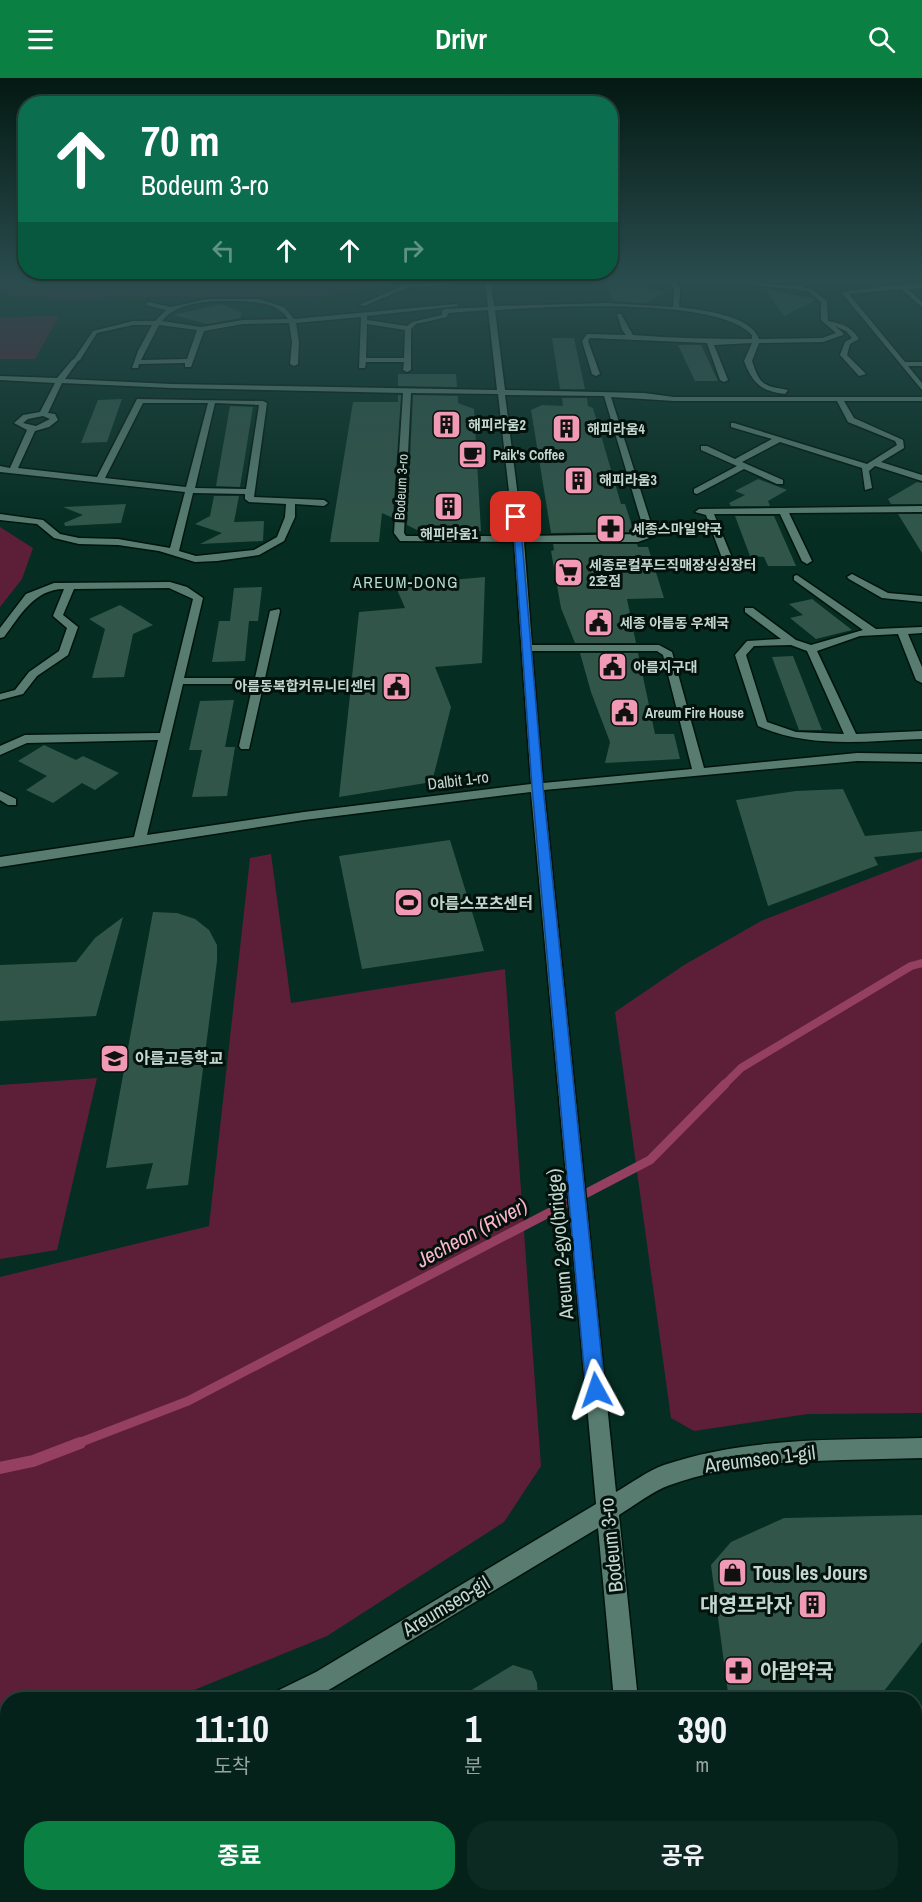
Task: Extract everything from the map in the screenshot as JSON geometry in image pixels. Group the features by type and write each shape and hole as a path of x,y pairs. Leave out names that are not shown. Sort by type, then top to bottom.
{"street":[{"path":"44,414 60,380 72,365"},
{"path":"407,365 407,370"},
{"path":"498,365 519,540 537,787"},
{"path":"593,365 596,374"},
{"path":"717,365 724,380"},
{"path":"748,365 751,386"},
{"path":"853,365 862,374"},
{"path":"905,365 922,388"},
{"path":"0,378 607,395 922,393"},
{"path":"722,393 751,386 797,393"},
{"name":"Bodeum 3-ro","path":"406,391 399,533 403,539 519,540"},
{"path":"519,540 638,539 650,536 607,395"},
{"path":"644,395 674,399 922,399"},
{"path":"839,399 851,420 899,440 901,446 865,470 868,488"},
{"path":"100,479 140,401 262,403 249,499 324,503"},
{"path":"174,552 212,401"},
{"path":"44,414 52,416 54,420 49,425 32,428 18,423 26,417 44,414"},
{"path":"734,425 922,478"},
{"path":"13,470 32,428"},
{"path":"697,491 779,439"},
{"path":"704,448 780,482"},
{"path":"0,469 191,490 250,492"},
{"path":"0,517 40,522 57,536 79,541 118,542 174,552 195,559 256,553 280,539 290,517 291,502"},
{"path":"728,558 704,512 922,509"},
{"path":"783,511 807,561"},
{"path":"852,577 886,596 922,599"},
{"path":"797,578 873,632"},
{"path":"0,697 19,692 33,674 64,653 73,627 58,616 71,584"},
{"path":"0,635 30,596 54,586 71,584 170,585 183,589 198,598 139,842"},
{"path":"749,610 792,642 811,649 859,633 922,630"},
{"path":"245,746 275,611"},
{"path":"902,630 922,680"},
{"path":"792,642 751,643 740,655 762,724 776,733 811,737 922,735"},
{"path":"527,648 659,648 668,654 699,773"},
{"path":"811,649 851,736"},
{"path":"177,681 259,681"},
{"path":"0,751 25,739 164,736"},
{"name":"Dalbit 1-ro","path":"0,862 304,816 537,787 857,757 922,758"},
{"name":"Areum 2-gyo(bridge)","path":"537,787 569,1093 596,1390"},
{"path":"0,795 12,802"},
{"name":"Bodeum 3-ro","path":"596,1390 625,1692"},
{"name":"Areumseo 1-gil","path":"607,1508 664,1476 715,1462 796,1452 922,1448"},
{"name":"Areumseo-gil","path":"299,1692 324,1680 607,1508"}],"shaded area":[{"path":"0,527 33,548 22,579 0,607"},
{"path":"271,854 291,1003 505,969 541,1466 504,1522 327,1636 189,1692 0,1692 0,1277 209,1226 250,858"},
{"path":"922,858 922,1413 808,1414 694,1431 671,1418 615,1012 684,965 761,921"},
{"path":"97,1078 57,1250 0,1259 0,1085"}],"building":[{"path":"556,365 580,365 585,389 560,389"},
{"path":"688,365 711,365 718,381 695,381"},
{"path":"398,374 456,374 457,387 398,386"},
{"path":"398,395 401,395 393,518 382,513 379,542 330,542 353,402 398,402"},
{"path":"413,395 458,396 458,403 474,409 481,531 421,532 407,525"},
{"path":"562,398 587,398 588,406 593,408 621,504 625,504 634,532 551,533 531,410 542,405 563,406"},
{"path":"122,399 107,442 81,443 98,400"},
{"path":"230,406 253,407 240,487 216,486"},
{"path":"758,479 787,490 768,501 770,506 731,506 729,503 745,495 735,491"},
{"path":"917,482 922,483 922,504 891,504 888,499"},
{"path":"214,496 239,496 234,522 264,521 263,541 200,544 222,533 195,524 210,516"},
{"path":"126,504 121,523 65,526 64,523 83,515 63,507"},
{"path":"898,514 922,514 922,553"},
{"path":"735,516 774,516 796,566 768,566 764,557 750,556"},
{"path":"553,544 637,544 638,547 648,547 664,598 627,599 636,643 575,643 561,608 551,551 554,550"},
{"name":"아름동복합커뮤니티센터","path":"485,577 482,663 435,667 451,707 432,782 339,797 359,612 405,608 395,585"},
{"path":"262,587 258,621 249,621 245,661 212,662 219,621 230,621 234,588"},
{"path":"812,599 852,630 816,639 790,618 803,615 789,604"},
{"path":"120,605 153,625 133,634 124,677 92,678 105,629 89,619"},
{"name":"Areum Fire House","path":"580,653 638,653 655,734 674,734 680,759 605,763 610,742 591,692"},
{"path":"793,656 822,730 799,730 772,657"},
{"path":"234,700 225,747 235,747 227,796 192,797 202,750 189,750 200,701"},
{"path":"44,745 76,760 83,756 119,773 95,790 82,783 53,803 26,790 47,776 18,761"},
{"path":"843,789 865,836 922,831 922,852 874,857 878,865 768,906 736,800 796,791"},
{"name":"아름스포츠센터","path":"450,840 484,951 362,969 339,856"},
{"path":"153,912 177,913 195,919 209,930 217,945 217,961 188,1185 146,1189 153,1163 106,1168"},
{"path":"123,917 96,1016 0,1021 0,965 76,962 95,938"},
{"name":"대영프라자","path":"922,1515 922,1642 883,1692 728,1692 711,1565 731,1542 784,1518"},
{"path":"513,1665 532,1671 537,1683 538,1692 468,1692"}],"waterway":[{"name":"Jecheon (River)","path":"725,1084 741,1068 911,966 922,963"},
{"name":"Jecheon (River)","path":"76,1444 188,1401 650,1160 725,1084"},
{"name":"Jecheon (River)","path":"0,1468 33,1461 80,1443"}],"place":[{"name":"해피라움2","path":"447,425"},
{"name":"해피라움4","path":"566,429"},
{"name":"Paik's Coffee","path":"472,455"},
{"name":"해피라움3","path":"578,480"},
{"name":"해피라움1","path":"449,507"},
{"name":"세종스마일약국","path":"611,529"},
{"name":"세종로컬푸드직매장싱싱장터 2호점","path":"568,573"},
{"name":"세종 아름동 우체국","path":"599,623"},
{"name":"아름지구대","path":"612,667"},
{"name":"아름동복합커뮤니티센터","path":"397,686"},
{"name":"Areum Fire House","path":"624,713"},
{"name":"아름스포츠센터","path":"409,903"},
{"name":"아름고등학교","path":"114,1058"},
{"name":"Tous les Jours","path":"732,1573"},
{"name":"대영프라자","path":"813,1605"},
{"name":"아람약국","path":"739,1671"}],"district":[{"name":"AREUM-DONG","path":"406,582"}],"route":[{"path":"516,517 537,787 569,1093 596,1390"}]}
